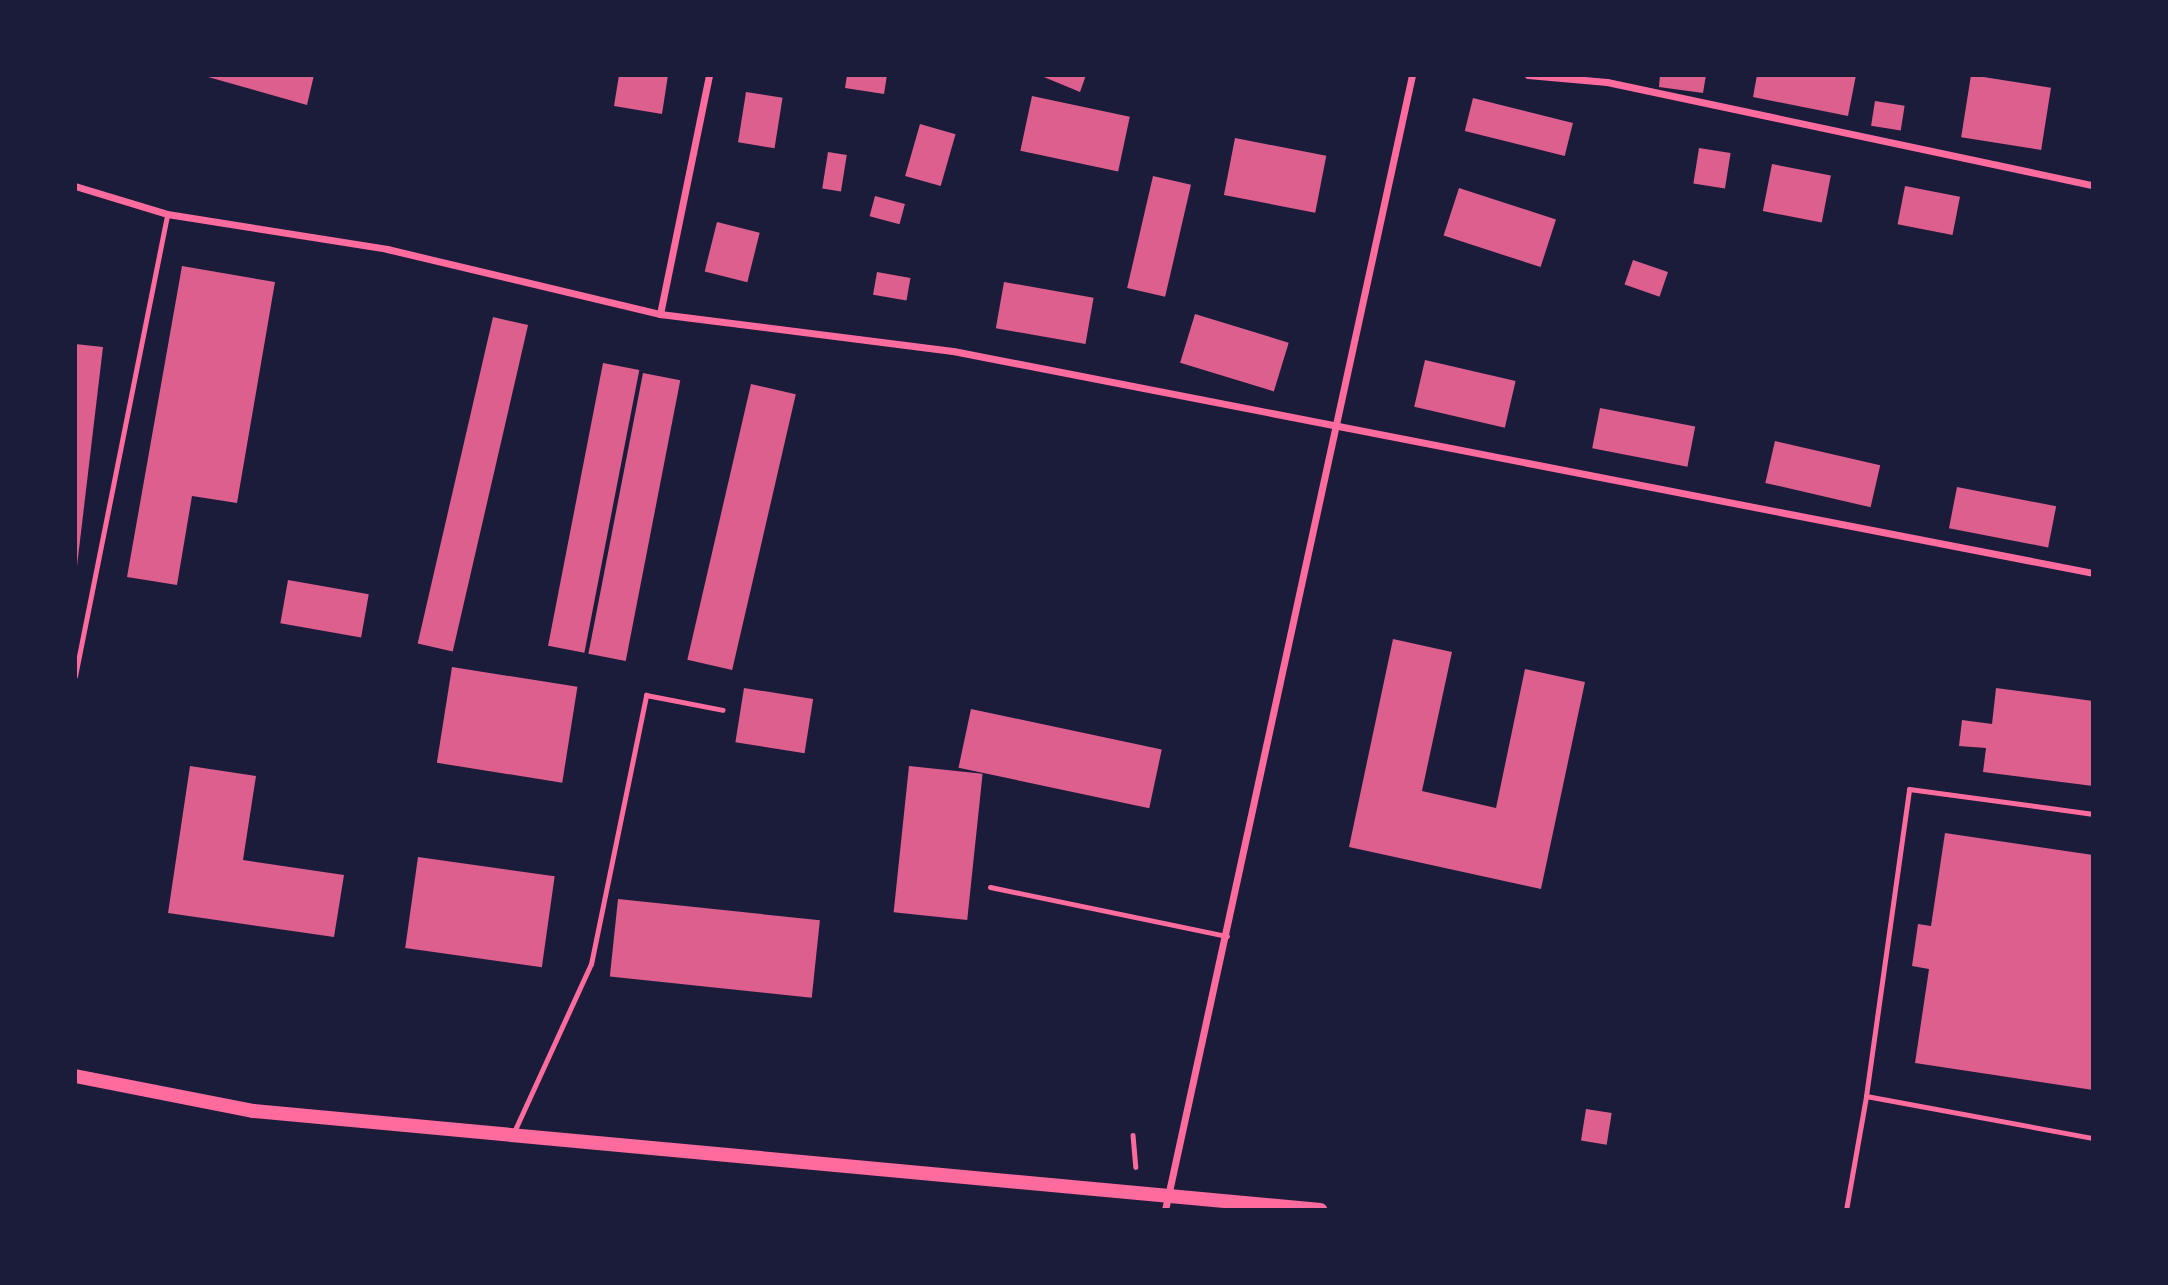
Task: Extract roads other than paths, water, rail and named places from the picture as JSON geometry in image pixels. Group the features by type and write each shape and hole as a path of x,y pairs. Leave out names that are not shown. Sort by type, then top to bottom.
{"main road":[{"path":"75,1076 253,1111 1169,1192 1320,1210"}],"street":[{"path":"660,314 709,75"},
{"path":"1165,1210 1227,936 1332,426 1412,75"},
{"path":"1528,75 1607,82 2093,185"},
{"path":"75,187 167,214 387,249 660,314 953,351 2093,573"}],"lane":[{"path":"75,676 167,214"},
{"path":"513,1134 591,964 646,695 723,709"},
{"path":"1846,1210 1866,1096 1909,789 2093,814"},
{"path":"990,887 1227,936"},
{"path":"1866,1096 2093,1138"}]}
